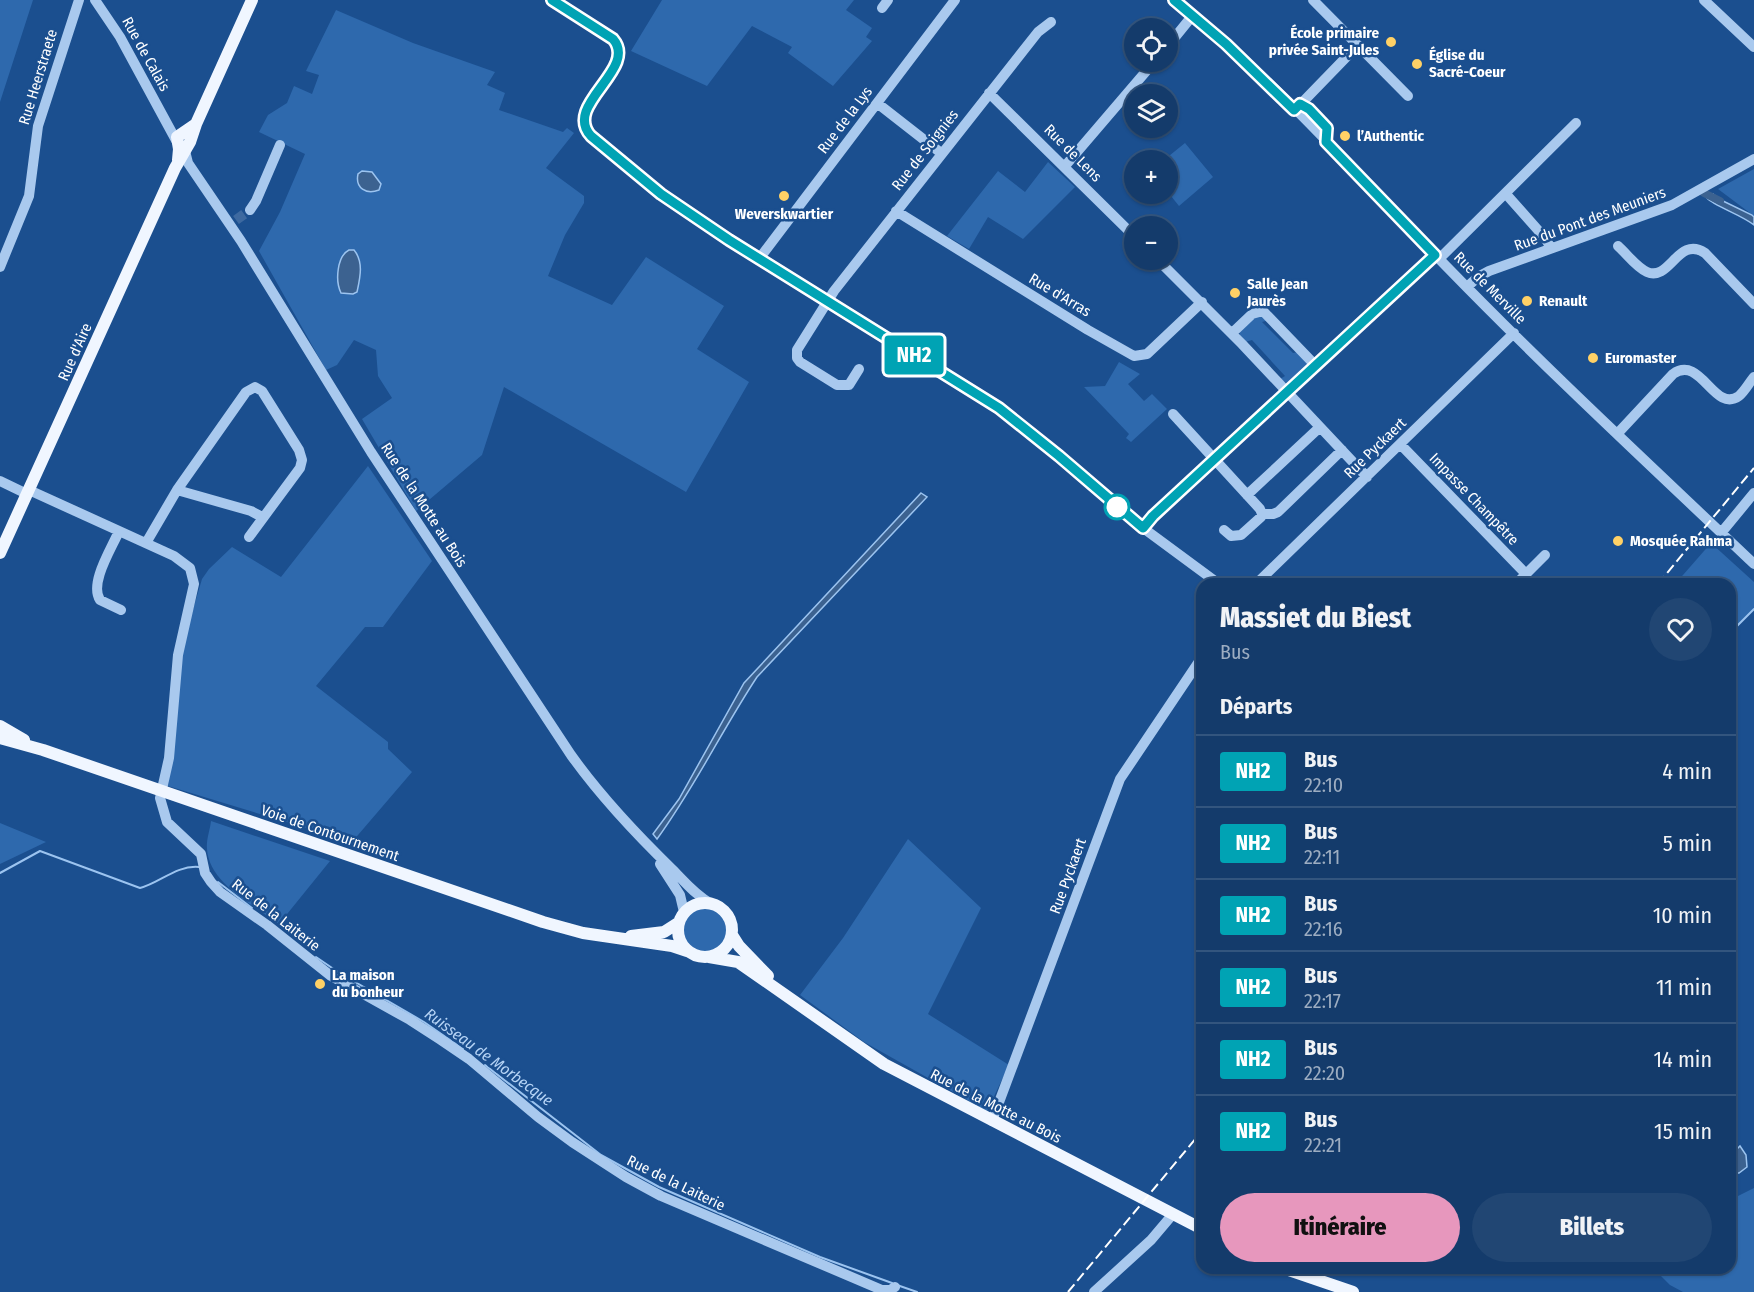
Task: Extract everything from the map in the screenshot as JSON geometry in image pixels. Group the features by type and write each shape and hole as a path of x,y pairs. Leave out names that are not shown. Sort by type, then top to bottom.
{"main road":[{"name":"Rue d'Aire","path":"0,554 252,0"},
{"name":"Voie de Contournement","path":"0,726 43,750"},
{"name":"Voie de Contournement","path":"0,738 43,750 543,922 573,931 609,937"},
{"path":"710,903 719,906 731,921 732,935 724,949 709,957 696,956 672,946 609,937 664,932 694,905 710,903"},
{"path":"681,918 678,937 687,951"},
{"name":"Rue de la Motte au Bois","path":"732,935 739,946 785,994"},
{"name":"Rue de la Motte au Bois","path":"709,957 738,962 878,1060 1196,1226"},
{"path":"1300,1274 1353,1292"}],"street":[{"name":"Rue Heerstraete","path":"0,267 4,246 29,196 36,132 79,0"},
{"name":"Rue de Calais","path":"95,0 120,37 167,124 183,148"},
{"path":"552,0 613,39 618,47 617,61 584,115 586,131 667,198 759,259 1006,413 1143,528 1212,578"},
{"name":"Rue de la Lys","path":"759,259 955,0"},
{"name":"Rue de Merville","path":"1174,0 1294,110 1467,287 1754,564"},
{"path":"1314,0 1408,96"},
{"path":"1704,0 1754,47"},
{"path":"1178,33 1193,15"},
{"name":"Rue de Soignies","path":"859,369 849,385 840,386 800,362 797,358 798,347 827,301 941,153 1038,32 1051,22"},
{"path":"1294,110 1358,45"},
{"path":"1065,166 1145,72"},
{"name":"Rue de Lens","path":"989,93 1124,226"},
{"path":"877,103 941,153"},
{"path":"1143,528 1153,516 1316,366 1506,194 1576,123"},
{"path":"250,210 280,145"},
{"name":"Rue de la Motte au Bois","path":"183,148 233,222 371,452 553,728 594,785 652,851 692,891 710,903"},
{"name":"Rue du Pont des Meuniers","path":"1467,287 1485,273 1667,208 1754,159"},
{"path":"1506,194 1551,248"},
{"name":"Rue d'Arras","path":"896,211 1134,356 1147,354 1202,302"},
{"path":"1618,246 1642,268 1651,273 1660,272 1685,250 1702,251 1754,304"},
{"path":"1168,270 1232,333 1367,477"},
{"path":"1232,333 1252,314 1263,311 1316,366"},
{"name":"Rue Pyckaert","path":"1262,578 1514,333"},
{"path":"1618,432 1673,374 1680,370 1691,371 1719,396 1726,398 1739,395 1754,377"},
{"path":"146,543 177,490 244,394 249,388 258,388 299,450 302,460 300,468 249,537"},
{"path":"1173,414 1260,508 1262,514"},
{"path":"1247,495 1320,427"},
{"name":"Impasse Champêtre","path":"1401,445 1526,574"},
{"path":"1262,514 1278,512 1342,450"},
{"name":"Rue de la Laiterie","path":"0,481 120,531 184,562 190,568 194,580 192,599 178,655 168,758 160,791 161,807 167,822 196,848 202,857 210,882 220,892 267,925 331,976 410,1020 455,1049 551,1127 620,1173 654,1192 882,1290 895,1287"},
{"path":"177,490 250,511 262,517"},
{"path":"1721,533 1754,493"},
{"path":"1224,530 1234,537 1241,535 1262,514"},
{"path":"120,531 98,578 96,588 100,600 121,610"},
{"path":"1522,578 1545,555"},
{"name":"Rue Pyckaert","path":"992,1121 1120,779 1196,666"},
{"name":"Rue de la Motte au Bois","path":"652,851 680,895 681,918"},
{"path":"1095,1292 1151,1240 1173,1214"}],"shaded area":[{"path":"0,0 33,0 0,102"},
{"path":"662,0 854,0 846,10 872,28 866,37 872,41 833,86 788,53 792,47 752,26 707,86 631,51"},
{"path":"336,10 413,43 495,72 487,85 505,93 499,110 563,132 567,128 574,133 546,168 584,196 584,203 565,235 548,276 612,305 646,257 724,306 697,349 749,382 686,492 504,387 482,455 416,511 362,419 392,398 378,376 376,350 354,340 337,365 326,370 259,251 280,212 305,154 259,132 268,115 287,103 294,86 312,94 319,75 306,71"},
{"path":"1185,143 1213,177 1179,206 1178,150"},
{"path":"1048,162 1075,187 1023,239 988,217 969,249 947,236 998,171 1025,192"},
{"path":"1754,169 1754,216 1718,189"},
{"path":"362,171 372,172 381,184 379,190 370,192 360,187 358,174"},
{"path":"1713,194 1752,215 1754,225 1707,198"},
{"path":"349,250 354,250 360,265 357,292 353,294 341,293 338,282 340,263"},
{"path":"1258,314 1269,320 1262,322 1293,353 1299,352 1308,363 1307,368 1288,384 1280,379 1285,376 1252,340 1245,342 1240,336 1240,331"},
{"path":"1119,362 1140,374 1128,384 1144,401 1152,394 1167,409 1131,442 1126,438 1129,434 1084,387 1105,386"},
{"path":"368,466 432,561 383,627 365,627 316,686 388,742 388,749 412,772 352,842 168,786 184,640 202,579 232,547 281,577"},
{"path":"921,493 927,497 757,677 684,799 657,839 653,834 679,799 744,683"},
{"path":"1711,543 1754,582 1754,609 1736,627 1736,578 1680,578"},
{"path":"211,821 330,861 279,924 245,901 215,872 207,849"},
{"path":"0,823 46,842 0,864"},
{"path":"908,839 981,908 928,1014 1009,1065 987,1111 864,1042 800,995 843,938"},
{"path":"705,907 721,914 728,930 721,946 705,953 689,946 682,930 689,914"},
{"path":"1740,1146 1746,1155 1747,1167 1739,1173 1736,1173 1736,1150"},
{"path":"1754,1188 1754,1292 1683,1292 1670,1285 1659,1274 1736,1274 1736,1197"}],"waterway":[{"path":"1704,193 1720,201"},
{"path":"1736,627 1754,609"},
{"name":"Ruisseau de Morbecque","path":"0,873 40,851 140,888 175,871 199,867"},
{"name":"Ruisseau de Morbecque","path":"218,882 252,908"},
{"name":"Ruisseau de Morbecque","path":"316,957 424,1022 463,1049"},
{"name":"Ruisseau de Morbecque","path":"485,1065 601,1155 659,1187 820,1257 892,1283"},
{"name":"Ruisseau de Morbecque","path":"897,1285 917,1292"}],"tunnel":[{"path":"236,220 250,210"}],"railway":[{"path":"1663,578 1754,468"},
{"path":"1068,1292 1196,1138"}],"bus line":[{"name":"NH2","path":"552,0 613,39 618,47 617,61 584,115 585,128 591,136 661,194 729,240 999,408 1143,528 1153,516 1435,255 1326,142 1327,128 1312,111 1300,104 1294,110 1226,44 1174,0"}],"place":[{"name":"École primaire privée Saint-Jules","path":"1391,42"},
{"name":"Église du Sacré-Coeur","path":"1417,64"},
{"name":"l’Authentic","path":"1345,136"},
{"name":"Weverskwartier","path":"784,196"},
{"name":"Salle Jean Jaurès","path":"1235,293"},
{"name":"Renault","path":"1527,301"},
{"name":"Euromaster","path":"1593,358"},
{"name":"Mosquée Rahma","path":"1618,541"},
{"name":"La maison du bonheur","path":"320,984"}]}
